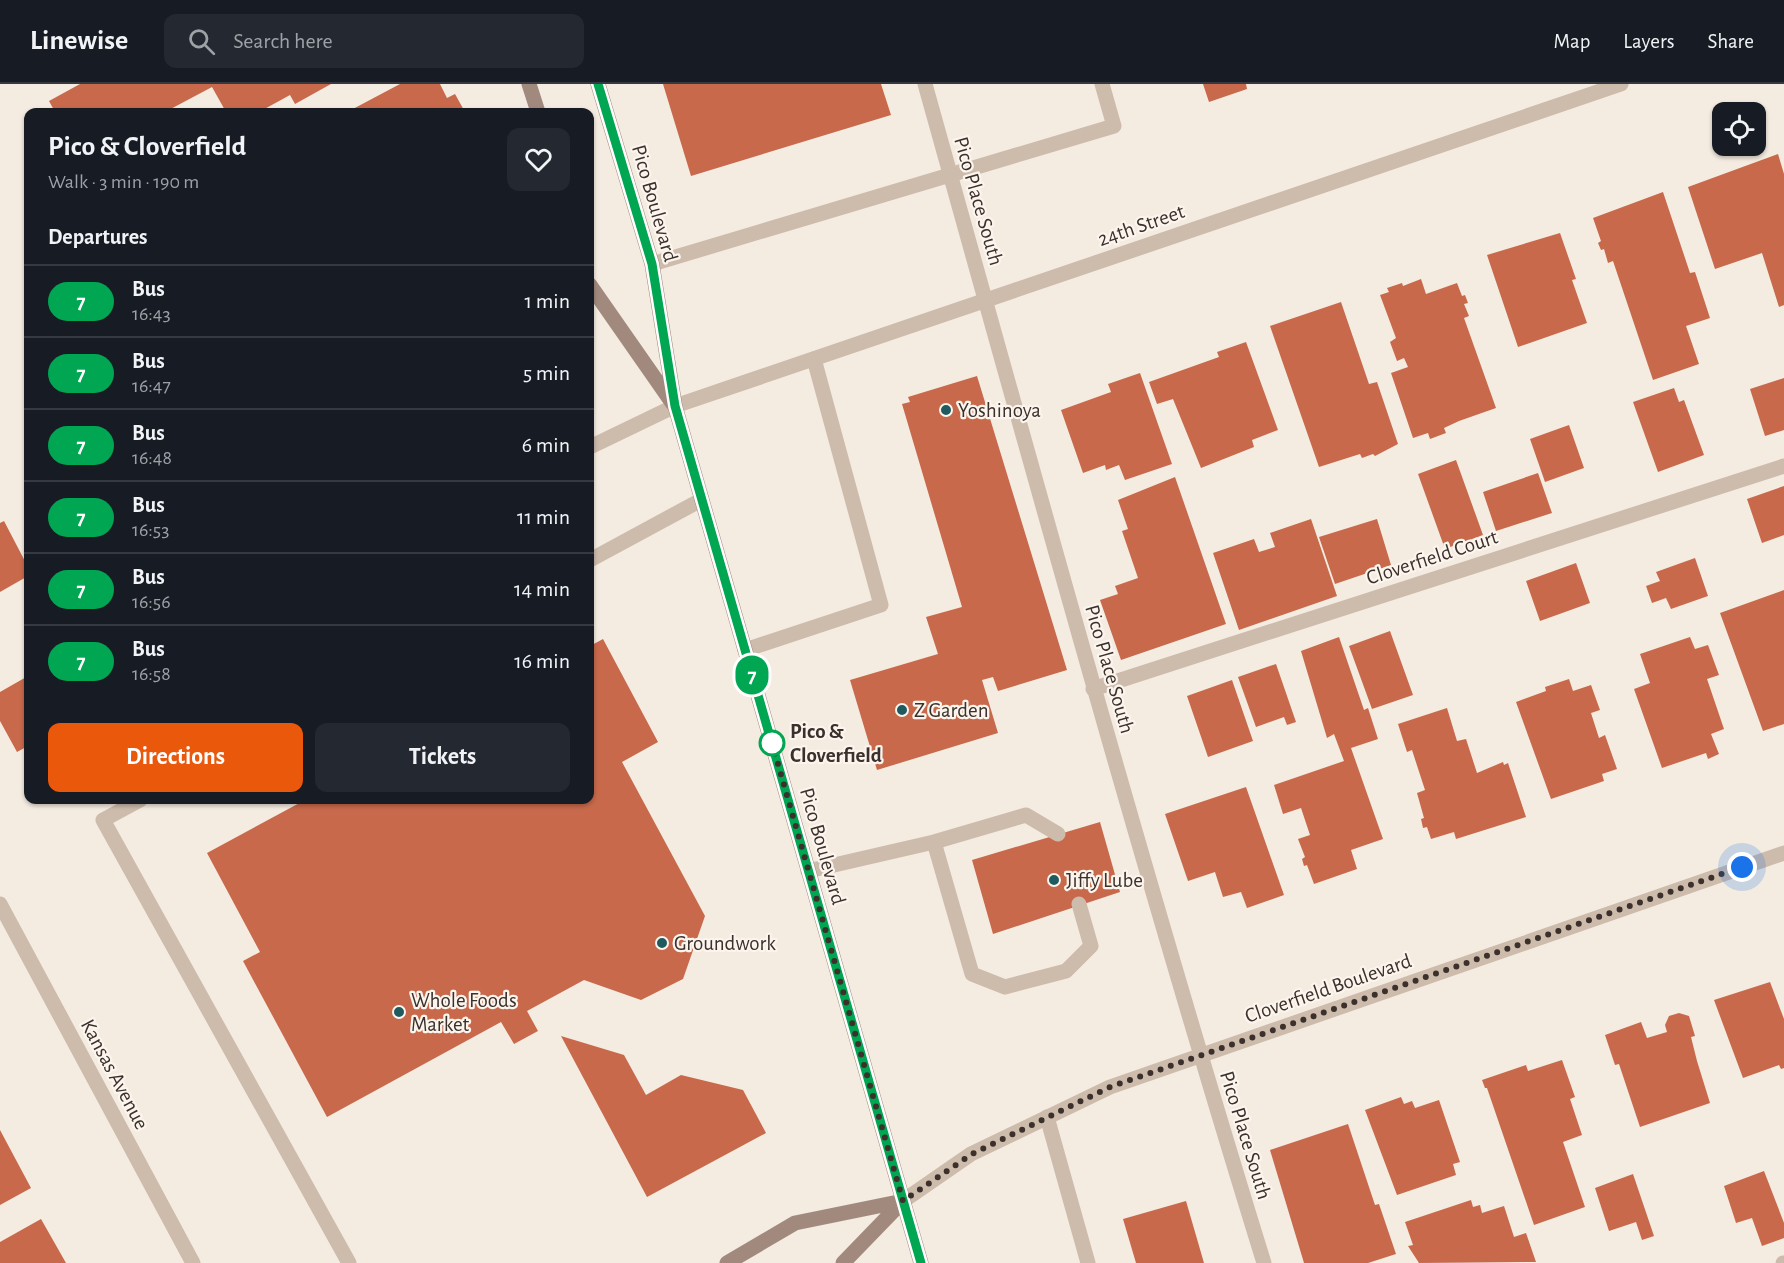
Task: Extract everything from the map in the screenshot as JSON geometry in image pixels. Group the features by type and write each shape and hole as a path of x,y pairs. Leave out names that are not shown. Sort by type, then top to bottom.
{"main road":[{"path":"529,84 537,108"},
{"name":"Pico Boulevard","path":"598,84 652,264 675,406 701,501 921,1263"},
{"name":"Pico Boulevard","path":"594,291 675,406"},
{"name":"Cloverfield Boulevard","path":"727,1263 795,1223 903,1201"},
{"name":"Cloverfield Boulevard","path":"843,1263 903,1201"}],"street":[{"name":"Pico Place South","path":"925,84 1093,689 1199,1054 1264,1263"},
{"path":"652,264 1114,126 1102,84"},
{"name":"24th Street","path":"594,445 675,406 1622,84"},
{"path":"745,650 881,604 814,359"},
{"name":"Cloverfield Court","path":"1093,689 1784,466"},
{"path":"594,558 701,501"},
{"path":"132,804 103,819 349,1263"},
{"path":"808,871 934,842 1026,815 1058,834"},
{"path":"934,842 972,974 1005,987 1066,971 1091,946 1079,904"},
{"name":"Cloverfield Boulevard","path":"903,1201 972,1154 1110,1087 1199,1054 1784,853"},
{"name":"Kansas Avenue","path":"0,904 193,1263"},
{"path":"1047,1117 1088,1263"}],"building":[{"path":"80,84 331,84 295,104 290,95 266,108 224,108 212,87 173,108 53,108 49,101"},
{"path":"400,84 440,84 447,98 455,94 463,108 355,108"},
{"path":"663,84 881,84 891,115 691,176"},
{"path":"1203,84 1246,84 1247,89 1209,102"},
{"path":"1778,154 1784,174 1784,305 1779,307 1762,253 1715,269 1688,187"},
{"path":"1663,192 1690,273 1695,272 1710,318 1686,326 1699,364 1653,380 1613,261 1608,263 1604,249 1601,250 1598,243 1601,241 1593,218"},
{"path":"1560,233 1576,279 1572,280 1587,323 1518,347 1487,255"},
{"path":"1421,279 1426,294 1457,283 1462,296 1465,295 1468,303 1464,304 1469,316 1464,318 1496,408 1444,428 1446,433 1430,439 1428,433 1413,438 1391,373 1408,367 1404,358 1397,361 1390,342 1396,338 1380,295 1389,292 1387,288 1402,283 1403,286"},
{"path":"1341,302 1369,384 1377,382 1398,444 1375,456 1373,454 1362,458 1360,454 1319,467 1270,326"},
{"path":"1246,342 1278,430 1252,440 1254,447 1201,468 1173,399 1157,404 1149,382 1219,357 1217,352"},
{"path":"1140,373 1172,464 1125,480 1119,465 1106,470 1105,465 1083,473 1061,410 1111,392 1108,384"},
{"path":"977,376 1067,670 998,691 993,677 982,680 998,733 877,770 850,680 938,654 926,617 962,607 902,404 910,402 908,397"},
{"path":"1784,378 1784,430 1765,436 1750,389"},
{"path":"1674,388 1679,402 1684,400 1704,455 1658,472 1633,402"},
{"path":"1569,425 1584,468 1545,482 1530,439"},
{"path":"1456,460 1483,535 1445,549 1418,474"},
{"path":"1538,473 1552,513 1496,531 1483,492"},
{"path":"1175,477 1226,624 1121,660 1100,600 1118,594 1115,586 1138,578 1122,531 1128,529 1118,500"},
{"path":"1784,486 1784,535 1762,543 1747,499"},
{"path":"1311,519 1337,596 1239,630 1213,553 1254,539 1259,552 1275,547 1270,533"},
{"path":"1377,519 1391,565 1335,584 1319,537"},
{"path":"4,521 24,559 24,578 0,592 0,523"},
{"path":"1695,558 1708,596 1671,609 1666,598 1652,603 1646,586 1660,581 1656,572"},
{"path":"1576,563 1590,603 1540,621 1526,581"},
{"path":"1784,590 1784,724 1763,731 1720,613"},
{"path":"1390,631 1413,695 1372,709 1349,646"},
{"path":"1339,637 1364,710 1368,708 1378,739 1351,748 1383,839 1351,850 1357,869 1314,884 1307,865 1304,866 1302,859 1305,857 1298,839 1310,835 1301,808 1283,814 1274,785 1344,761 1334,734 1327,738 1301,651"},
{"path":"1690,637 1695,649 1708,645 1719,675 1707,679 1724,729 1711,734 1719,754 1708,759 1706,753 1662,768 1634,689 1650,683 1640,654"},
{"path":"603,639 658,742 622,762 705,916 683,979 641,1000 584,980 527,1011 538,1031 514,1044 501,1022 327,1117 243,961 260,952 207,853 298,804 594,804 594,644"},
{"path":"1276,664 1296,722 1287,725 1284,717 1256,727 1238,677"},
{"path":"24,678 24,748 17,752 0,721 0,692"},
{"path":"1569,679 1573,691 1591,685 1600,710 1591,713 1599,738 1605,735 1617,769 1602,774 1604,781 1551,799 1516,702 1546,691 1545,687"},
{"path":"1232,680 1253,741 1208,757 1187,696"},
{"path":"1447,708 1457,741 1466,739 1477,773 1503,762 1504,765 1508,763 1526,817 1456,839 1454,832 1431,839 1427,827 1423,828 1421,819 1424,818 1417,793 1425,790 1412,750 1407,752 1398,724"},
{"path":"1246,787 1284,895 1247,908 1241,892 1223,897 1215,872 1188,881 1165,814"},
{"path":"1100,822 1120,892 993,934 972,860"},
{"path":"1770,982 1784,1019 1784,1068 1781,1069 1779,1065 1743,1078 1714,1000"},
{"path":"1679,1013 1689,1016 1695,1036 1691,1037 1710,1103 1640,1127 1619,1064 1615,1065 1605,1035 1641,1022 1647,1038 1667,1032 1665,1025 1669,1016"},
{"path":"561,1036 624,1055 646,1095 681,1075 743,1090 766,1133 647,1197"},
{"path":"1562,1060 1575,1097 1570,1099 1582,1135 1563,1142 1585,1207 1534,1225 1487,1088 1482,1080 1526,1065 1528,1071"},
{"path":"1401,1097 1404,1104 1412,1101 1415,1108 1439,1100 1460,1162 1453,1164 1456,1175 1397,1195 1365,1110"},
{"path":"1348,1124 1375,1205 1379,1204 1396,1254 1368,1263 1304,1263 1270,1150"},
{"path":"0,1130 31,1188 0,1205"},
{"path":"1764,1171 1784,1223 1784,1238 1762,1246 1752,1218 1736,1223 1724,1186"},
{"path":"1633,1174 1654,1236 1642,1240 1636,1222 1609,1231 1595,1188"},
{"path":"1471,1200 1473,1207 1480,1205 1482,1213 1504,1206 1514,1237 1526,1233 1536,1262 1419,1263 1408,1246 1413,1245 1405,1222"},
{"path":"1186,1201 1204,1263 1136,1263 1123,1219"},
{"path":"41,1219 66,1263 0,1263 0,1242"}],"bus line":[{"name":"7","path":"598,84 652,264 675,406 921,1263"}],"place":[{"name":"Yoshinoya","path":"946,410"},
{"name":"Z Garden","path":"902,710"},
{"name":"Pico & Cloverfield","path":"772,743"},
{"name":"Jiffy Lube","path":"1054,880"},
{"name":"Groundwork","path":"662,943"},
{"name":"Whole Foods Market","path":"399,1012"}],"route":[{"path":"772,743 903,1201 972,1154 1110,1087 1199,1054 1742,867"}]}
